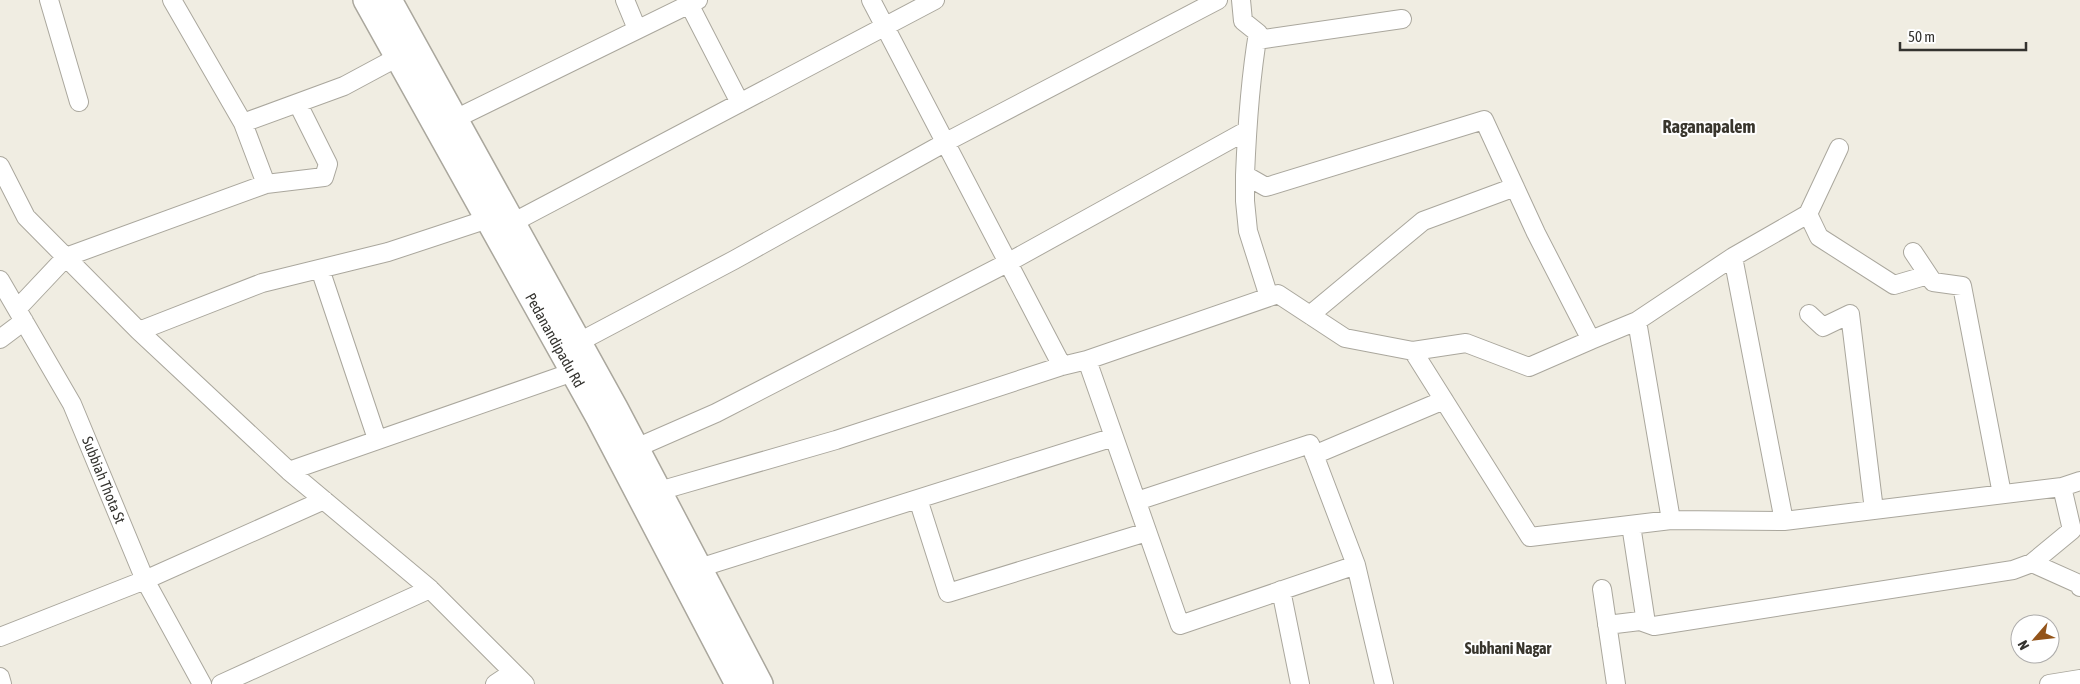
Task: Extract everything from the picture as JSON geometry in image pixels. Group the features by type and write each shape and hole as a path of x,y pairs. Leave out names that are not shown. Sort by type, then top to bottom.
{"main road":[{"name":"Pedanandipadu Rd","path":"366,0 573,372 738,684"},
{"name":"Pedanandipadu Rd","path":"389,0 579,342 760,684"}],"street":[{"path":"49,0 79,102"},
{"path":"172,0 243,123 266,184"},
{"path":"624,0 637,30"},
{"path":"871,0 1062,366"},
{"path":"512,223 935,0"},
{"path":"579,342 734,260 946,142 1218,0"},
{"path":"1241,0 1243,21 1258,33 1246,131 1245,201 1248,231 1269,297"},
{"path":"455,119 694,2 740,103"},
{"path":"1257,40 1402,19"},
{"path":"243,123 344,86 398,57"},
{"path":"0,339 66,257 266,184 324,177 328,164 298,104"},
{"path":"1245,175 1266,188 1484,120 1536,233 1591,340"},
{"path":"636,448 716,413 1009,262 1246,131"},
{"path":"659,491 836,440 1062,366 1087,360 1278,294 1345,338 1413,351 1466,343 1529,367 1637,321 1733,257 1808,214 1839,148"},
{"path":"1,170 26,217 139,331 289,471 430,589 519,678"},
{"path":"1310,315 1423,221 1515,187"},
{"path":"1808,214 1820,237 1894,285 1928,275"},
{"path":"139,331 262,283 388,252 488,219"},
{"path":"1912,252 1933,282 1962,286 2002,494"},
{"path":"1733,257 1784,521"},
{"path":"320,269 377,440"},
{"name":"Subbiah Thota St","path":"0,280 72,404 144,580 202,684"},
{"path":"1809,314 1823,327 1850,314 1874,510"},
{"path":"1637,321 1671,520"},
{"path":"1413,351 1530,537 1671,520 1784,521 2062,486 2080,481"},
{"path":"1087,360 1180,625 1356,564"},
{"path":"289,471 573,372"},
{"path":"1314,455 1444,400"},
{"path":"699,568 1114,437"},
{"path":"1136,501 1310,444 1356,564 1384,684"},
{"path":"1608,625 1640,620 1654,626 2012,570 2032,563 2072,530 2062,486"},
{"path":"918,499 948,593 1147,532"},
{"path":"0,637 144,580 324,500"},
{"path":"1631,525 1646,623"},
{"path":"2032,563 2080,584 2080,587"},
{"path":"221,684 430,589"},
{"path":"1602,589 1616,684"},
{"path":"1281,590 1300,684"},
{"path":"0,677 2,684"},
{"path":"495,684 519,678"},
{"path":"2050,684 2080,679"}],"district":[{"name":"Raganapalem","path":"1709,126"},
{"name":"Subhani Nagar","path":"1508,648"}]}
